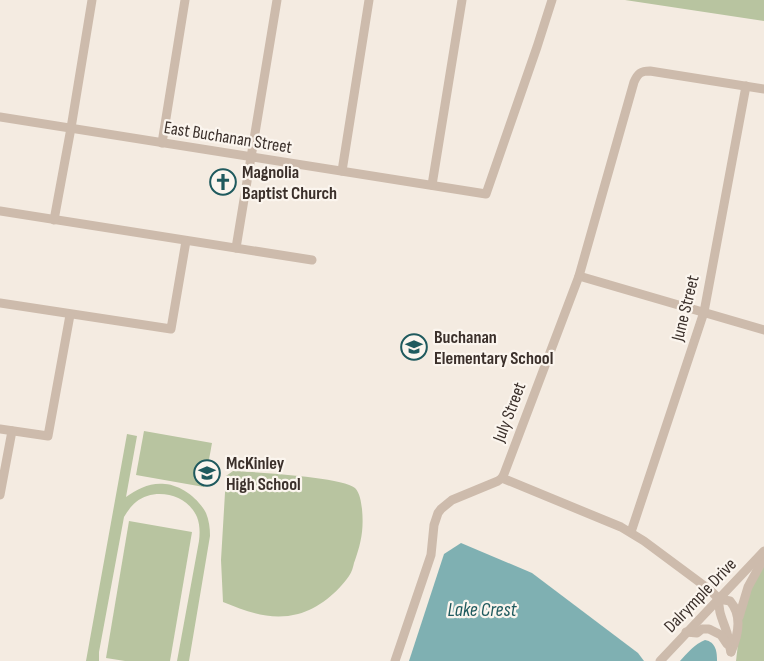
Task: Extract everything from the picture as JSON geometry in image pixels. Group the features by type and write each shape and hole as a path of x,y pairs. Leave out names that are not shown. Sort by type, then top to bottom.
{"street":[{"path":"54,220 92,0"},
{"path":"162,143 185,0"},
{"path":"236,248 277,0"},
{"path":"342,171 369,0"},
{"path":"432,186 462,0"},
{"name":"East Buchanan Street","path":"0,117 486,194 552,0"},
{"name":"July Street","path":"502,478 579,276 634,82 640,72 650,71 747,86"},
{"path":"747,86 764,89"},
{"name":"June Street","path":"631,532 704,312 747,86"},
{"path":"0,211 312,260"},
{"path":"0,303 171,329 186,241"},
{"path":"579,276 764,330"},
{"path":"0,429 48,436 70,315"},
{"path":"0,495 12,431"},
{"path":"394,661 431,555 434,525 438,513 452,500 502,478 613,522 631,532 719,599 733,604 738,625"},
{"name":"Dalrymple Drive","path":"660,661 764,551"},
{"path":"686,633 697,633 705,628 712,630 724,638 731,652 748,587 764,558"},
{"path":"719,599 718,608 727,633 729,647"}],"green space":[{"path":"625,0 764,0 764,21"},
{"path":"144,431 212,443 204,487 136,475"},
{"path":"127,434 137,436 126,497 149,485 171,485 194,498 208,518 210,536 189,661 177,661 199,541 199,523 186,503 170,495 161,494 144,497 131,507 124,517 99,661 86,661"},
{"path":"233,471 316,478 347,484 357,490 363,524 352,570 339,588 320,604 298,614 269,616 223,602 221,560 226,476"},
{"path":"129,521 192,532 170,661 125,661 106,658"},
{"path":"764,559 764,661 736,661 743,601"}],"water":[{"name":"Lake Crest","path":"461,543 532,573 638,653 644,661 409,661 444,554"},
{"path":"705,640 714,645 717,661 680,661 695,646"}],"place":[{"name":"Magnolia Baptist Church","path":"223,182"},
{"name":"Buchanan Elementary School","path":"414,347"},
{"name":"McKinley High School","path":"207,473"}]}
